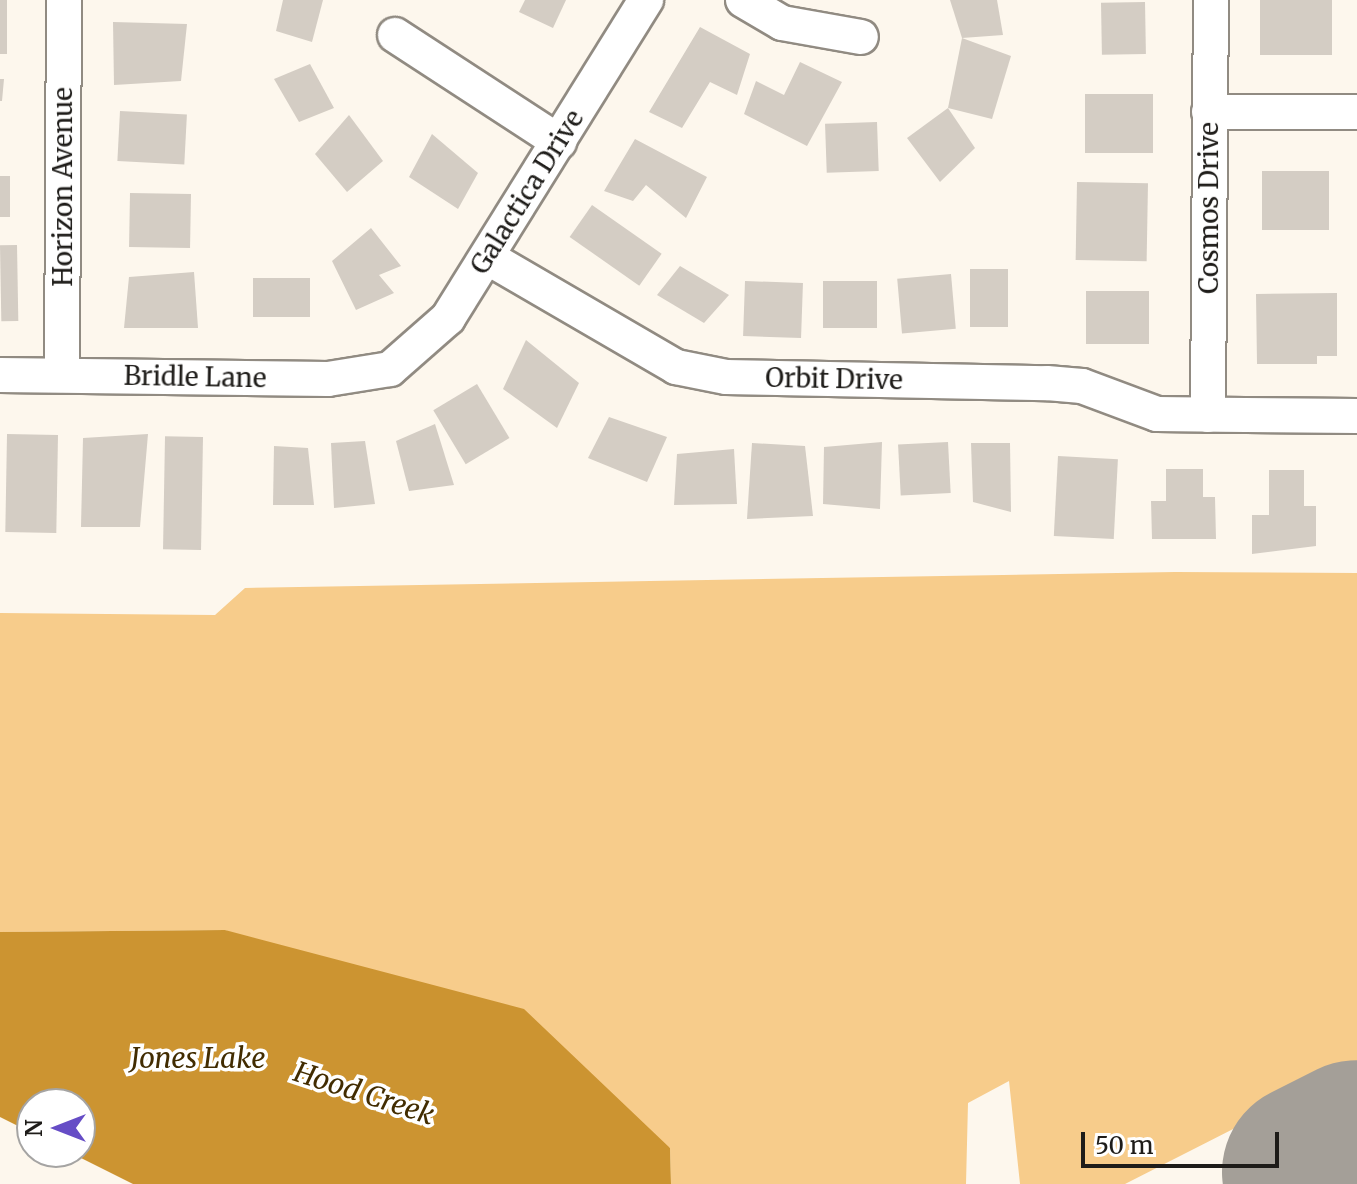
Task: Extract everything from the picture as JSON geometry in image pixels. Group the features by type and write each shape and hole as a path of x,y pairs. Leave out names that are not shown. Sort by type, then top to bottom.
{"street":[{"name":"Horizon Avenue","path":"62,374 64,0"},
{"name":"Galactica Drive","path":"390,369 448,318 646,0"},
{"path":"743,0 782,23 861,37"},
{"name":"Cosmos Drive","path":"1208,415 1211,0"},
{"path":"395,35 559,142"},
{"path":"1209,112 1357,112"},
{"name":"Orbit Drive","path":"487,257 676,367 726,377 1047,383 1082,386 1157,414 1357,416"},
{"name":"Bridle Lane","path":"0,375 328,379 390,369"}],"shaded area":[{"path":"1175,572 1357,573 1357,1066 1125,1184 1020,1184 1009,1081 968,1103 966,1184 671,1184 670,1148 225,930 0,932 0,613 215,615 245,588"}],"water":[{"name":"Jones Lake","path":"225,930 524,1009 670,1148 671,1184 133,1184 96,1166 96,1088 16,1088 16,1125 0,1117 0,932"}],"building":[{"path":"0,0 7,0 7,54 0,54"},
{"path":"283,0 323,0 312,42 276,31"},
{"path":"525,0 566,0 553,28 519,12"},
{"path":"950,0 997,0 1003,35 962,38"},
{"path":"1260,0 1332,0 1332,55 1260,55"},
{"path":"1145,2 1146,54 1102,55 1101,3"},
{"path":"113,22 187,24 181,81 114,85"},
{"path":"700,27 750,54 737,95 710,82 682,128 649,112"},
{"path":"962,38 1011,56 992,119 948,108"},
{"path":"800,62 842,82 807,146 744,114 756,81 784,95"},
{"path":"310,64 334,108 299,122 274,79"},
{"path":"0,79 4,79 2,101 0,101"},
{"path":"1085,94 1153,94 1153,153 1085,153"},
{"path":"948,108 975,148 940,182 907,138"},
{"path":"120,111 187,115 184,164 117,161"},
{"path":"349,115 383,161 347,192 315,154"},
{"path":"877,122 879,171 827,173 825,124"},
{"path":"432,134 478,173 458,209 409,177"},
{"path":"635,139 707,177 686,218 646,185 633,201 604,191"},
{"path":"1262,171 1329,171 1329,230 1262,230"},
{"path":"0,176 10,176 10,217 0,217"},
{"path":"1077,182 1148,183 1147,261 1076,260"},
{"path":"130,193 191,194 190,248 129,247"},
{"path":"592,205 662,254 639,286 570,237"},
{"path":"371,228 401,266 379,275 394,293 356,310 332,261"},
{"path":"0,245 17,245 18,321 1,321"},
{"path":"680,266 729,295 704,323 657,295"},
{"path":"970,269 1008,269 1008,327 970,327"},
{"path":"194,272 198,328 124,328 129,277"},
{"path":"951,274 956,329 902,333 897,279"},
{"path":"253,278 310,278 310,317 253,317"},
{"path":"745,281 803,283 801,338 743,336"},
{"path":"823,281 877,281 877,328 823,328"},
{"path":"1086,291 1149,291 1149,344 1086,344"},
{"path":"1337,293 1337,356 1317,356 1317,364 1257,364 1256,294"},
{"path":"526,340 579,383 557,428 503,389"},
{"path":"477,384 509,438 466,464 433,410"},
{"path":"609,417 667,437 647,482 588,458"},
{"path":"435,424 454,485 409,491 396,441"},
{"path":"7,434 58,435 56,533 5,532"},
{"path":"148,434 140,527 81,527 83,438"},
{"path":"165,436 203,437 201,550 163,549"},
{"path":"365,441 375,504 334,508 331,443"},
{"path":"882,442 880,509 823,504 824,447"},
{"path":"948,442 951,493 901,496 898,445"},
{"path":"752,443 805,446 813,516 747,519"},
{"path":"971,443 1010,443 1011,512 973,502"},
{"path":"274,446 308,448 314,505 273,505"},
{"path":"734,449 737,504 674,505 677,454"},
{"path":"1058,456 1118,459 1114,539 1054,536"},
{"path":"1166,469 1203,469 1203,497 1215,497 1216,539 1152,539 1151,501 1166,501"},
{"path":"1269,470 1304,470 1304,506 1316,506 1316,546 1252,554 1252,515 1269,515"}],"taxiway":[{"path":"1311,1172 1317,1184"}],"runway":[{"path":"1311,1172 1357,1149"}],"water label":[{"name":"Hood Creek","path":"364,1093"}]}
